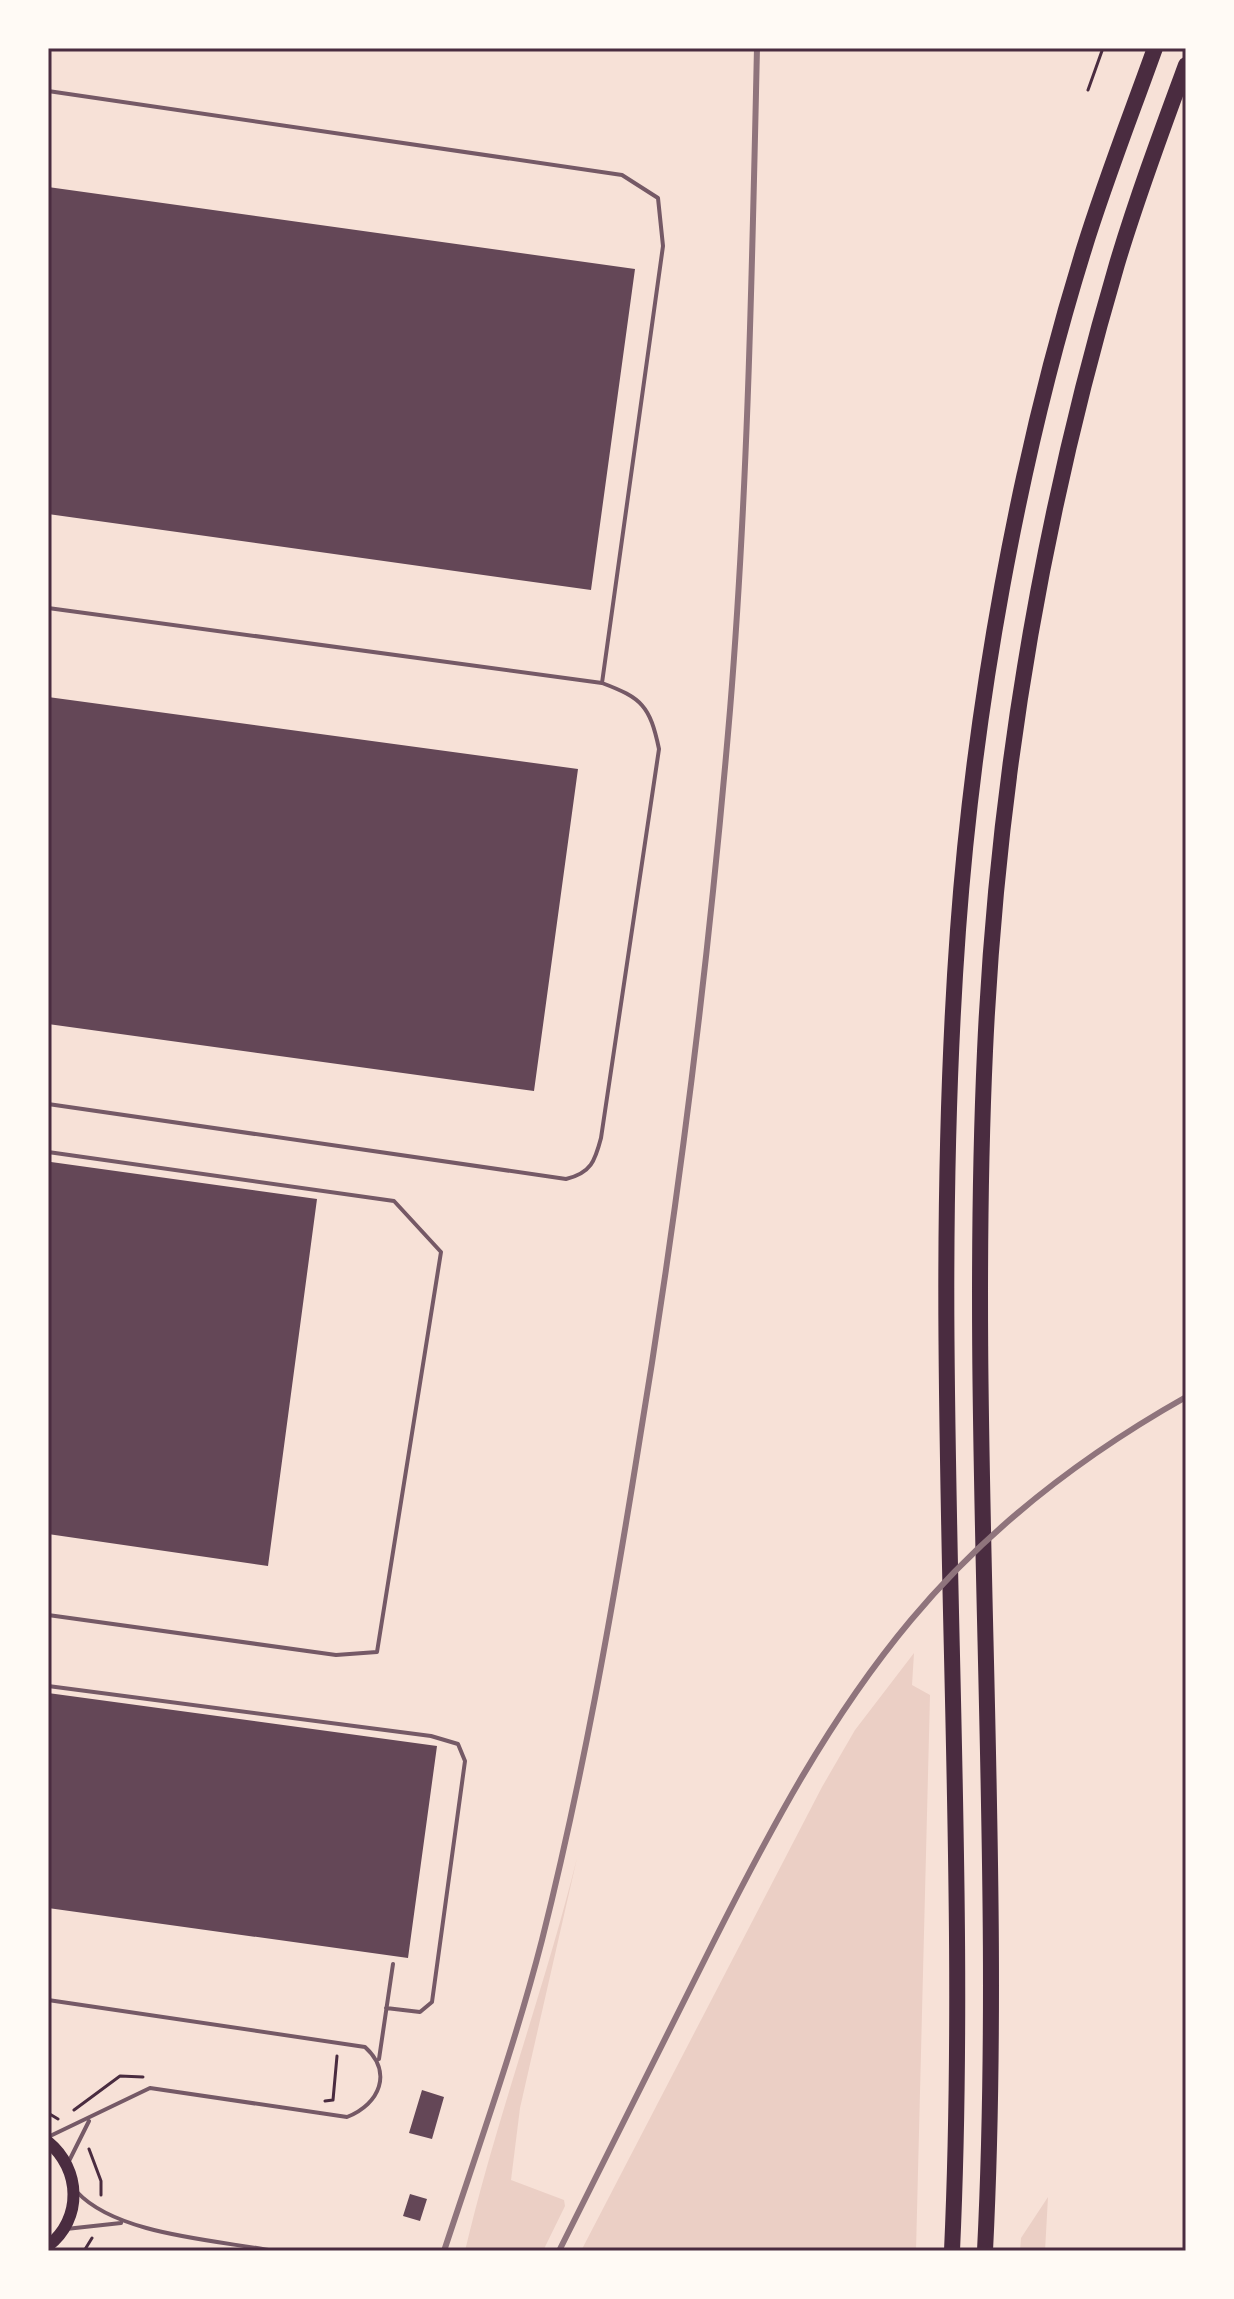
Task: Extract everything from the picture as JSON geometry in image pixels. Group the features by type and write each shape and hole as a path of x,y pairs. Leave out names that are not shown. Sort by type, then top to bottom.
{"highway":[{"path":"952,2251 956,2028 948,1191 958,927 983,717 1021,500 1084,249 1155,48"},
{"path":"985,2251 990,2018 982,1185 985,1050 994,924 1024,674 1059,496 1118,260 1186,65"}],"main road":[{"path":"48,2140 67,2164 74,2189 71,2214 63,2230 48,2246"}],"lane":[{"path":"48,91 622,175 658,198 663,246 602,683"},
{"path":"48,608 602,683 634,696 653,718 659,749 601,1138 594,1165 580,1176 566,1179 48,1104"},
{"path":"48,1152 394,1201 441,1252 377,1652 336,1655 48,1615"},
{"path":"48,1686 415,1734 458,1744 465,1761 432,2002 420,2012 386,2008"},
{"path":"48,2140 150,2088 347,2117 371,2101 381,2075 379,2059 393,1964"},
{"path":"48,2000 365,2047 379,2059"},
{"path":"67,2164 91,2119"},
{"path":"74,2189 88,2204 123,2223"},
{"path":"63,2230 123,2223 274,2251"}],"path":[{"path":"1088,90 1103,48"},
{"path":"1186,1928 1186,1958"}],"shaded area":[{"path":"914,1653 912,1685 930,1695 916,2251 581,2251 822,1787 855,1730"},
{"path":"577,1858 520,2108 511,2180 564,2200 565,2206 543,2251 465,2251 477,2202"},
{"path":"1048,2197 1045,2251 1020,2251 1021,2238"}],"building":[{"path":"48,187 635,269 591,590 48,514"},
{"path":"48,697 578,769 534,1091 48,1024"},
{"path":"51,1162 317,1199 268,1566 48,1534 48,1189"},
{"path":"48,1693 437,1746 408,1958 48,1908"},
{"path":"422,2090 444,2097 432,2139 409,2133"},
{"path":"410,2194 427,2199 420,2221 403,2216"}],"railway":[{"path":"444,2251 520,2018 556,1880 606,1638 666,1270 702,991 730,710 745,462 757,48"},
{"path":"559,2251 756,1859 827,1735 881,1657 940,1587 1038,1496 1110,1444 1186,1397"}]}
